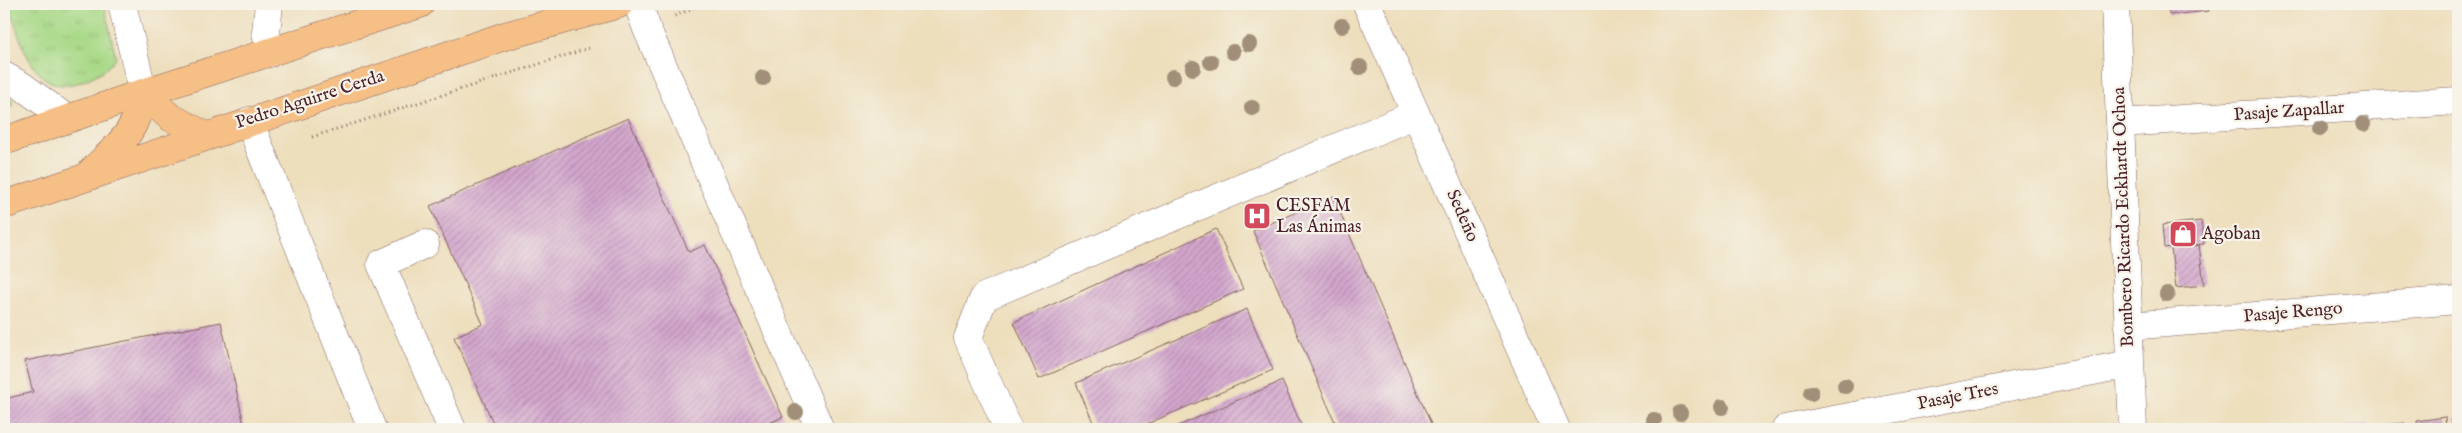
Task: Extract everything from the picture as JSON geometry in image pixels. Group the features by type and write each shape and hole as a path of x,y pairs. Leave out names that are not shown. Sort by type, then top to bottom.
{"highway":[{"path":"4,141 143,93 420,4"},
{"name":"Pedro Aguirre Cerda","path":"4,205 249,120 505,36 619,4"},
{"path":"143,93 170,117 206,136"},
{"path":"88,176 126,138 135,124 143,93"}],"street":[{"path":"122,4 143,93"},
{"path":"269,4 266,32 270,53"},
{"path":"638,4 820,429"},
{"name":"Sedeño","path":"1367,4 1556,429"},
{"name":"Bombero Ricardo Eckhardt Ochoa","path":"2115,4 2133,429"},
{"path":"4,76 22,86 67,119"},
{"name":"Pasaje Zapallar","path":"2120,123 2458,102"},
{"path":"1008,429 968,338 984,297 1416,114"},
{"path":"249,120 372,429"},
{"path":"424,244 380,264 452,429"},
{"name":"Pasaje Rengo","path":"2128,326 2458,300"},
{"name":"Pasaje Tres","path":"1786,429 2130,364"}],"green space":[{"path":"9,4 104,4 116,58 102,71 85,80 68,85 53,83 41,76 24,50"},
{"path":"8,91 14,105 4,109 4,92"}],"building":[{"path":"2168,4 2208,4 2209,11 2169,15"},
{"path":"628,118 689,252 705,245 783,417 756,429 496,429 454,337 483,324 430,206"},
{"path":"1333,196 1431,424 1418,429 1338,429 1253,231"},
{"name":"Agoban","path":"2201,221 2204,244 2164,248 2162,225"},
{"path":"1216,229 1243,289 1039,379 1014,322"},
{"path":"2199,245 2204,285 2176,288 2171,249"},
{"path":"1247,309 1273,370 1135,429 1096,429 1076,383"},
{"path":"221,322 245,429 4,429 4,399 33,392 25,361"},
{"path":"1282,381 1303,429 1171,429"},
{"path":"2458,416 2458,429 2456,429 2454,417"},
{"path":"2445,417 2446,429 2418,429 2417,421"},
{"path":"2405,423 2406,429 2377,429 2377,426"},
{"path":"2368,424 2369,429 2341,429 2340,427"}],"place":[{"name":"CESFAM Las Ánimas","path":"1257,216"},
{"name":"Agoban","path":"2183,234"}]}
